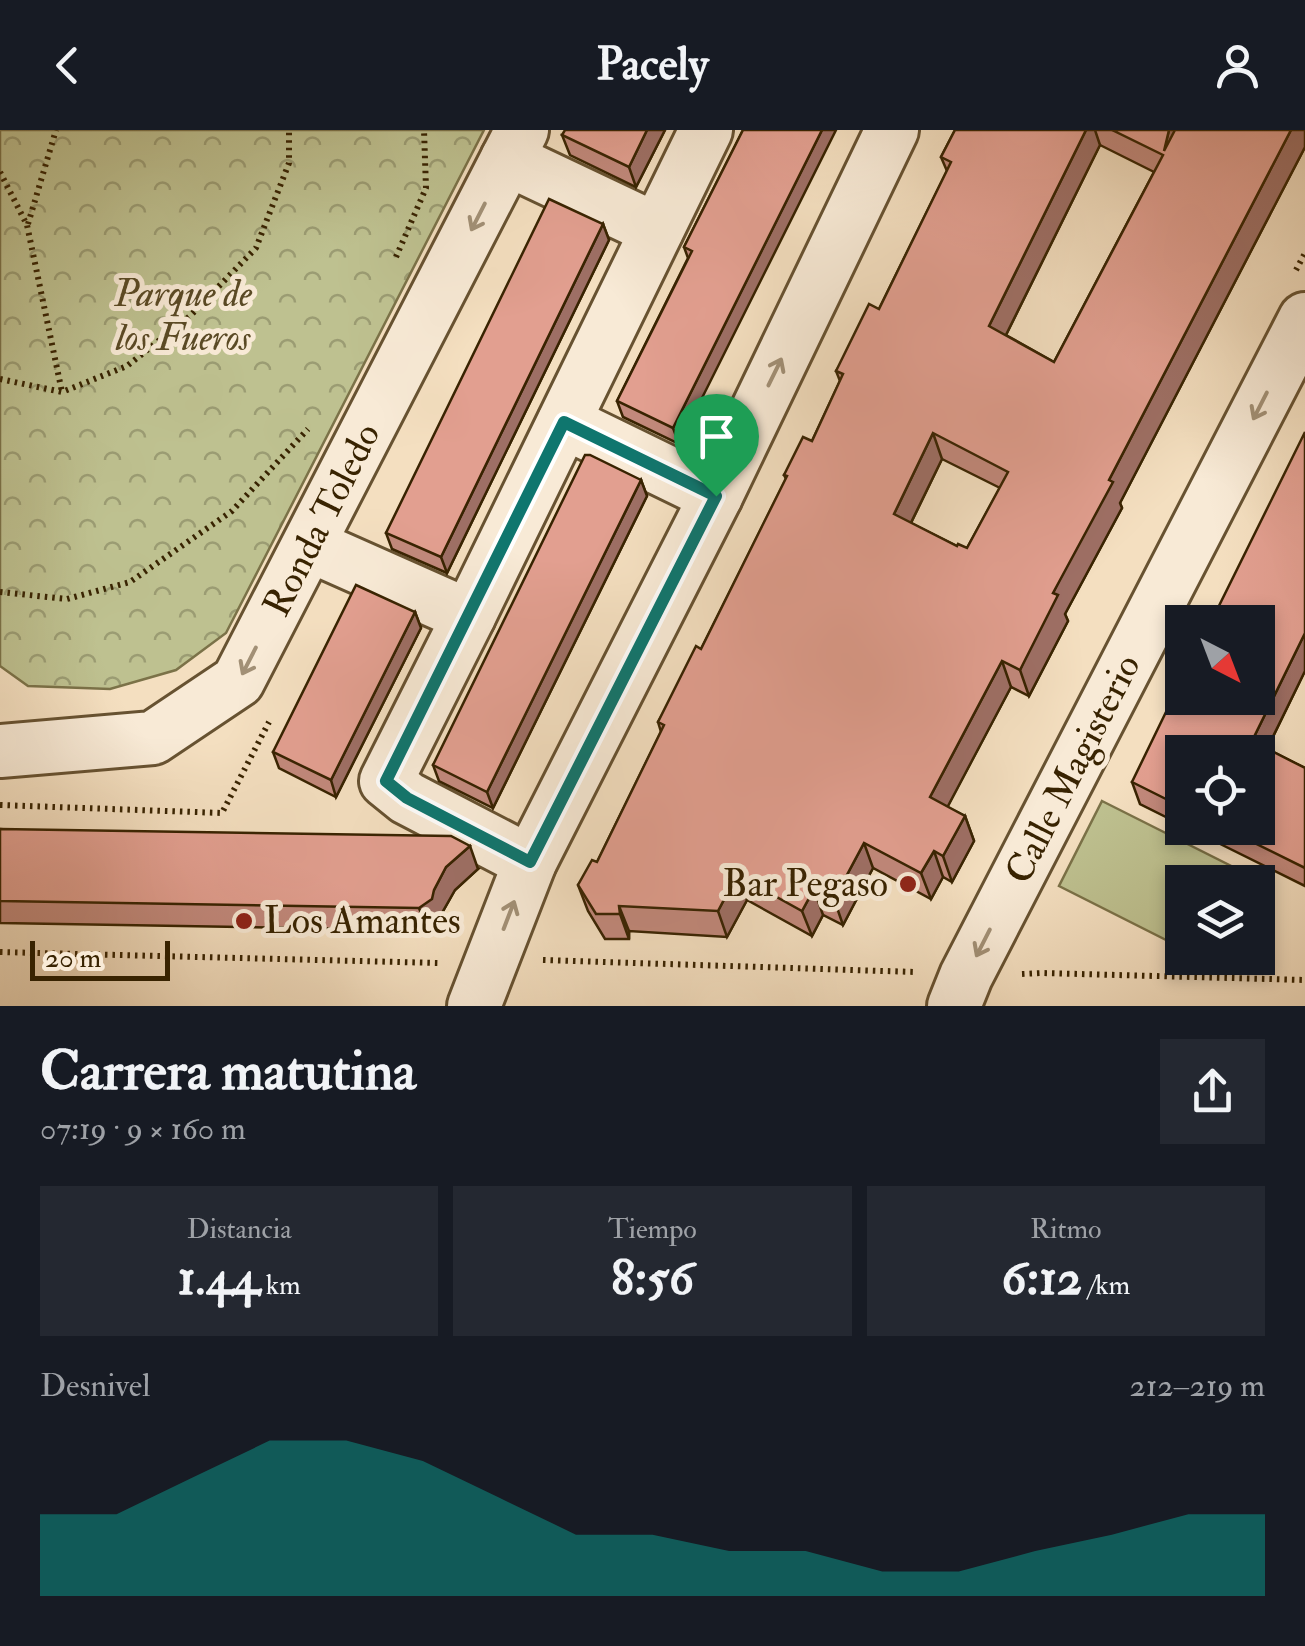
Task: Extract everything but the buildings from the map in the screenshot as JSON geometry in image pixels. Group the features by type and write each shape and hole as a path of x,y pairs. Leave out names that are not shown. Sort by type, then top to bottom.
{"street":[{"path":"530,862 407,798 386,781 706,130"},
{"path":"474,1006 530,862 716,496 892,130"},
{"path":"514,144 657,230"},
{"name":"Ronda Toledo","path":"0,751 153,738 238,681 514,144"},
{"name":"Calle Magisterio","path":"954,1006 975,958 1305,319"},
{"path":"564,422 716,496"},
{"path":"309,545 469,616"}],"path":[{"path":"27,225 56,130"},
{"path":"0,379 62,392 128,366 190,316 256,248 288,162 289,130"},
{"path":"390,271 426,188 424,130"},
{"path":"0,172 27,225 62,392"},
{"path":"0,592 67,599 130,582 232,512 310,427"},
{"path":"0,952 442,963"}],"green space":[{"name":"Parque de los Fueros","path":"0,130 484,130 226,633 176,670 110,689 28,686 0,666"},
{"path":"1102,801 1165,833 1165,845 1189,845 1229,865 1165,865 1165,939 1059,886"}],"place":[{"name":"Bar Pegaso","path":"908,884"},
{"name":"Los Amantes","path":"244,921"}],"route":[{"path":"564,422 716,496 530,862 407,798 386,781 564,422"}]}
